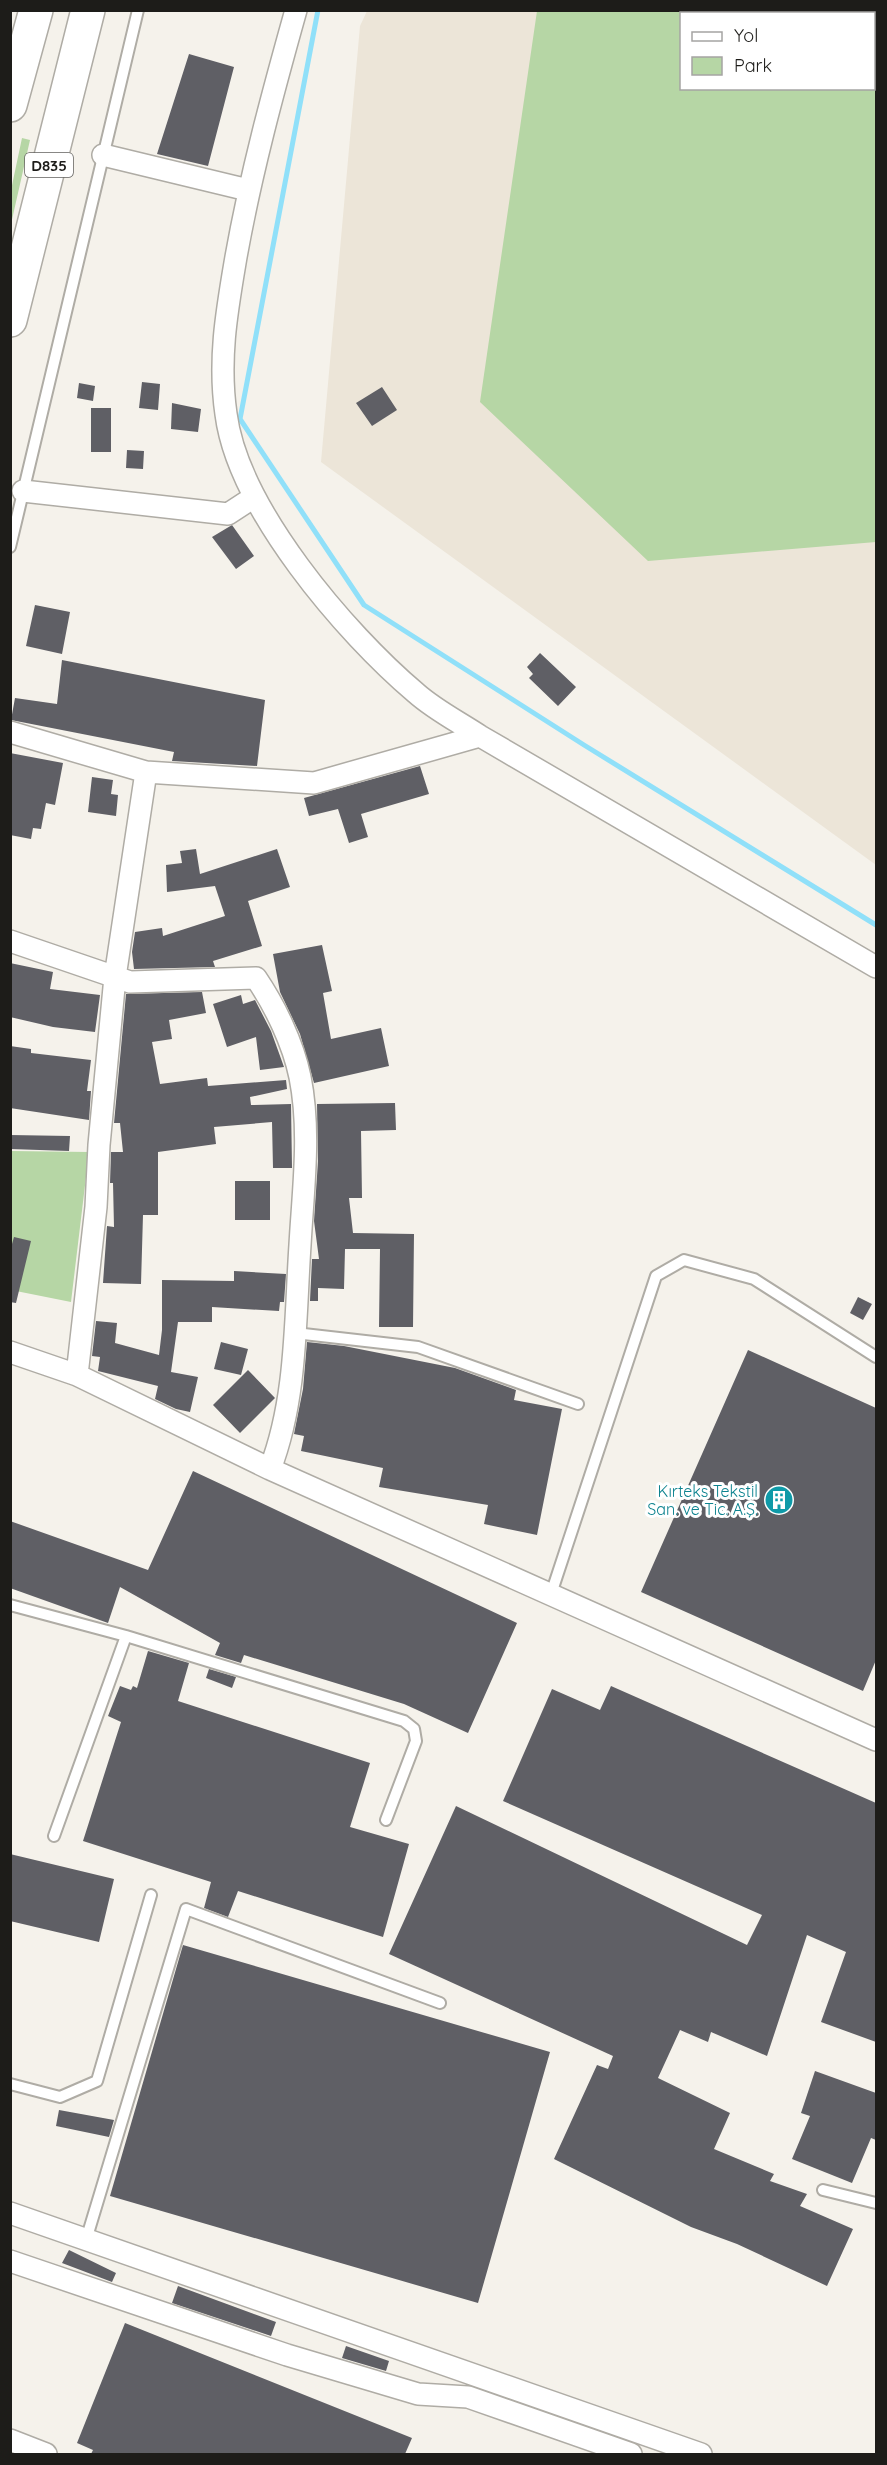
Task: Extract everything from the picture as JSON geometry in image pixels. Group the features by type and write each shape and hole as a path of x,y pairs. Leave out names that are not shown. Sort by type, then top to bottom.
{"highway":[{"path":"10,105 36,10"},
{"name":"D835","path":"10,320 88,10"}],"street":[{"path":"296,10 248,190 222,336 226,415 241,471 254,497 287,550 351,629 417,694 480,736 876,967"},
{"path":"103,154 248,190"},
{"path":"23,491 228,514 254,497"},
{"path":"10,732 146,772 314,783 480,736"},
{"path":"77,1375 96,1206 99,1145 115,977 146,772"},
{"path":"10,941 130,982 256,978 269,997 300,1076 306,1123 293,1369 281,1442 270,1470"},
{"path":"10,1352 77,1375 270,1470 876,1740"},
{"path":"10,2214 701,2454"},
{"path":"10,2261 298,2358 418,2394 468,2397 631,2454"},
{"path":"10,2440 46,2454"}],"lane":[{"path":"10,547 138,10"},
{"path":"551,1594 656,1276 684,1260 754,1279 876,1357"},
{"path":"295,1333 418,1347 578,1404"},
{"path":"10,1605 126,1636 404,1722 414,1729 416,1742 386,1820"},
{"path":"54,1836 126,1636"},
{"path":"10,2084 60,2097 97,2081 151,1894"},
{"path":"86,2240 186,1910 440,2003"},
{"path":"823,2190 876,2203"}],"shaded area":[{"path":"367,11 876,11 876,865 321,462 360,26"}],"green space":[{"path":"537,11 876,11 876,542 648,561 480,402"},
{"path":"22,138 30,140 11,224 11,190"},
{"path":"11,1151 89,1152 71,1302 11,1290"}],"building":[{"path":"189,54 234,67 208,166 157,154"},
{"path":"142,382 160,384 158,410 139,408"},
{"path":"79,383 95,386 93,401 77,398"},
{"path":"382,387 397,410 372,426 356,403"},
{"path":"172,403 201,409 198,432 171,429"},
{"path":"91,408 111,408 111,452 91,452"},
{"path":"127,450 144,451 143,469 126,468"},
{"path":"232,525 254,556 236,569 212,537"},
{"path":"35,605 70,612 62,654 26,646"},
{"path":"540,653 576,687 558,706 529,678 533,674 527,667"},
{"path":"62,660 265,700 257,766 172,761 174,752 11,720 15,698 57,704"},
{"path":"10,753 63,763 55,805 46,803 41,829 33,828 31,839 10,835"},
{"path":"420,766 429,794 361,814 368,837 349,843 338,809 309,816 304,798"},
{"path":"92,777 113,780 111,794 118,795 116,816 88,812"},
{"path":"196,849 200,874 277,849 290,887 248,901 262,946 213,961 215,967 134,969 132,952 135,932 162,928 163,936 225,916 215,886 167,892 166,865 182,863 180,851"},
{"path":"322,945 332,991 323,993 331,1039 381,1028 389,1066 314,1083 300,1034 280,992 273,954"},
{"path":"10,963 53,972 50,989 100,995 95,1032 53,1027 10,1017"},
{"path":"202,992 206,1013 169,1020 172,1039 152,1042 160,1084 207,1078 208,1086 286,1080 287,1089 250,1097 251,1105 291,1104 292,1168 273,1168 272,1122 214,1127 216,1144 158,1152 158,1215 143,1215 141,1284 103,1283 107,1226 114,1227 113,1183 110,1183 111,1152 123,1152 120,1123 114,1123 126,994"},
{"path":"241,995 243,1004 255,1000 271,1031 284,1067 260,1070 256,1037 227,1047 213,1004"},
{"path":"10,1046 31,1049 31,1053 91,1060 87,1091 91,1091 89,1120 10,1108"},
{"path":"395,1103 396,1130 361,1131 362,1198 349,1198 353,1233 414,1234 413,1327 379,1327 380,1249 345,1249 344,1289 318,1288 318,1301 310,1301 312,1259 319,1259 314,1221 318,1161 317,1104"},
{"path":"10,1135 70,1136 69,1151 10,1149"},
{"path":"235,1181 270,1181 270,1220 235,1220"},
{"path":"14,1237 31,1241 16,1303 10,1302 10,1251"},
{"path":"234,1271 286,1274 284,1302 280,1302 279,1311 212,1307 212,1322 178,1322 171,1372 198,1377 190,1412 176,1409 155,1399 158,1386 98,1371 100,1357 92,1356 96,1321 117,1323 115,1343 159,1355 162,1330 162,1280 234,1281"},
{"path":"858,1297 872,1304 863,1320 850,1313"},
{"path":"221,1342 248,1349 241,1375 214,1369"},
{"path":"307,1342 344,1346 455,1368 516,1390 514,1400 562,1409 537,1535 484,1524 488,1505 379,1487 383,1468 301,1451 304,1436 294,1434 303,1389"},
{"name":"Kırteks Tekstil San. ve Tic. A.Ş.","path":"748,1350 876,1408 876,1660 863,1691 641,1592"},
{"path":"248,1370 275,1398 240,1433 213,1405"},
{"path":"193,1471 517,1623 468,1733 404,1704 244,1655 241,1663 215,1655 220,1643 120,1587 108,1623 10,1588 10,1521 148,1570"},
{"path":"148,1651 189,1663 178,1701 370,1763 350,1827 409,1844 383,1937 238,1891 228,1917 204,1908 211,1882 83,1841 121,1722 108,1716 120,1686 131,1690 133,1686 137,1688"},
{"path":"209,1669 236,1677 232,1688 206,1678"},
{"path":"611,1686 876,1803 876,2042 821,2022 846,1952 807,1935 767,2056 711,2032 708,2042 680,2030 658,2078 730,2113 714,2149 774,2174 770,2181 807,2194 800,2206 853,2229 827,2286 737,2244 691,2227 554,2159 597,2065 608,2069 613,2056 389,1954 456,1806 747,1945 762,1915 503,1801 552,1689 600,1710"},
{"path":"10,1854 114,1879 99,1942 10,1921"},
{"path":"183,1945 550,2052 478,2303 110,2196"},
{"path":"815,2071 876,2093 876,2140 871,2138 852,2183 792,2159 810,2116 801,2113"},
{"path":"59,2110 114,2120 109,2137 56,2126"},
{"path":"69,2250 116,2273 112,2282 62,2263"},
{"path":"178,2286 276,2322 271,2336 172,2303"},
{"path":"125,2323 412,2438 405,2454 91,2454 93,2450 77,2443"},
{"path":"346,2346 389,2361 386,2371 342,2358"}],"waterway":[{"path":"318,10 240,419 364,605 584,745 876,925"}],"place":[{"name":"Kırteks Tekstil San. ve Tic. A.Ş.","path":"779,1500"}]}
